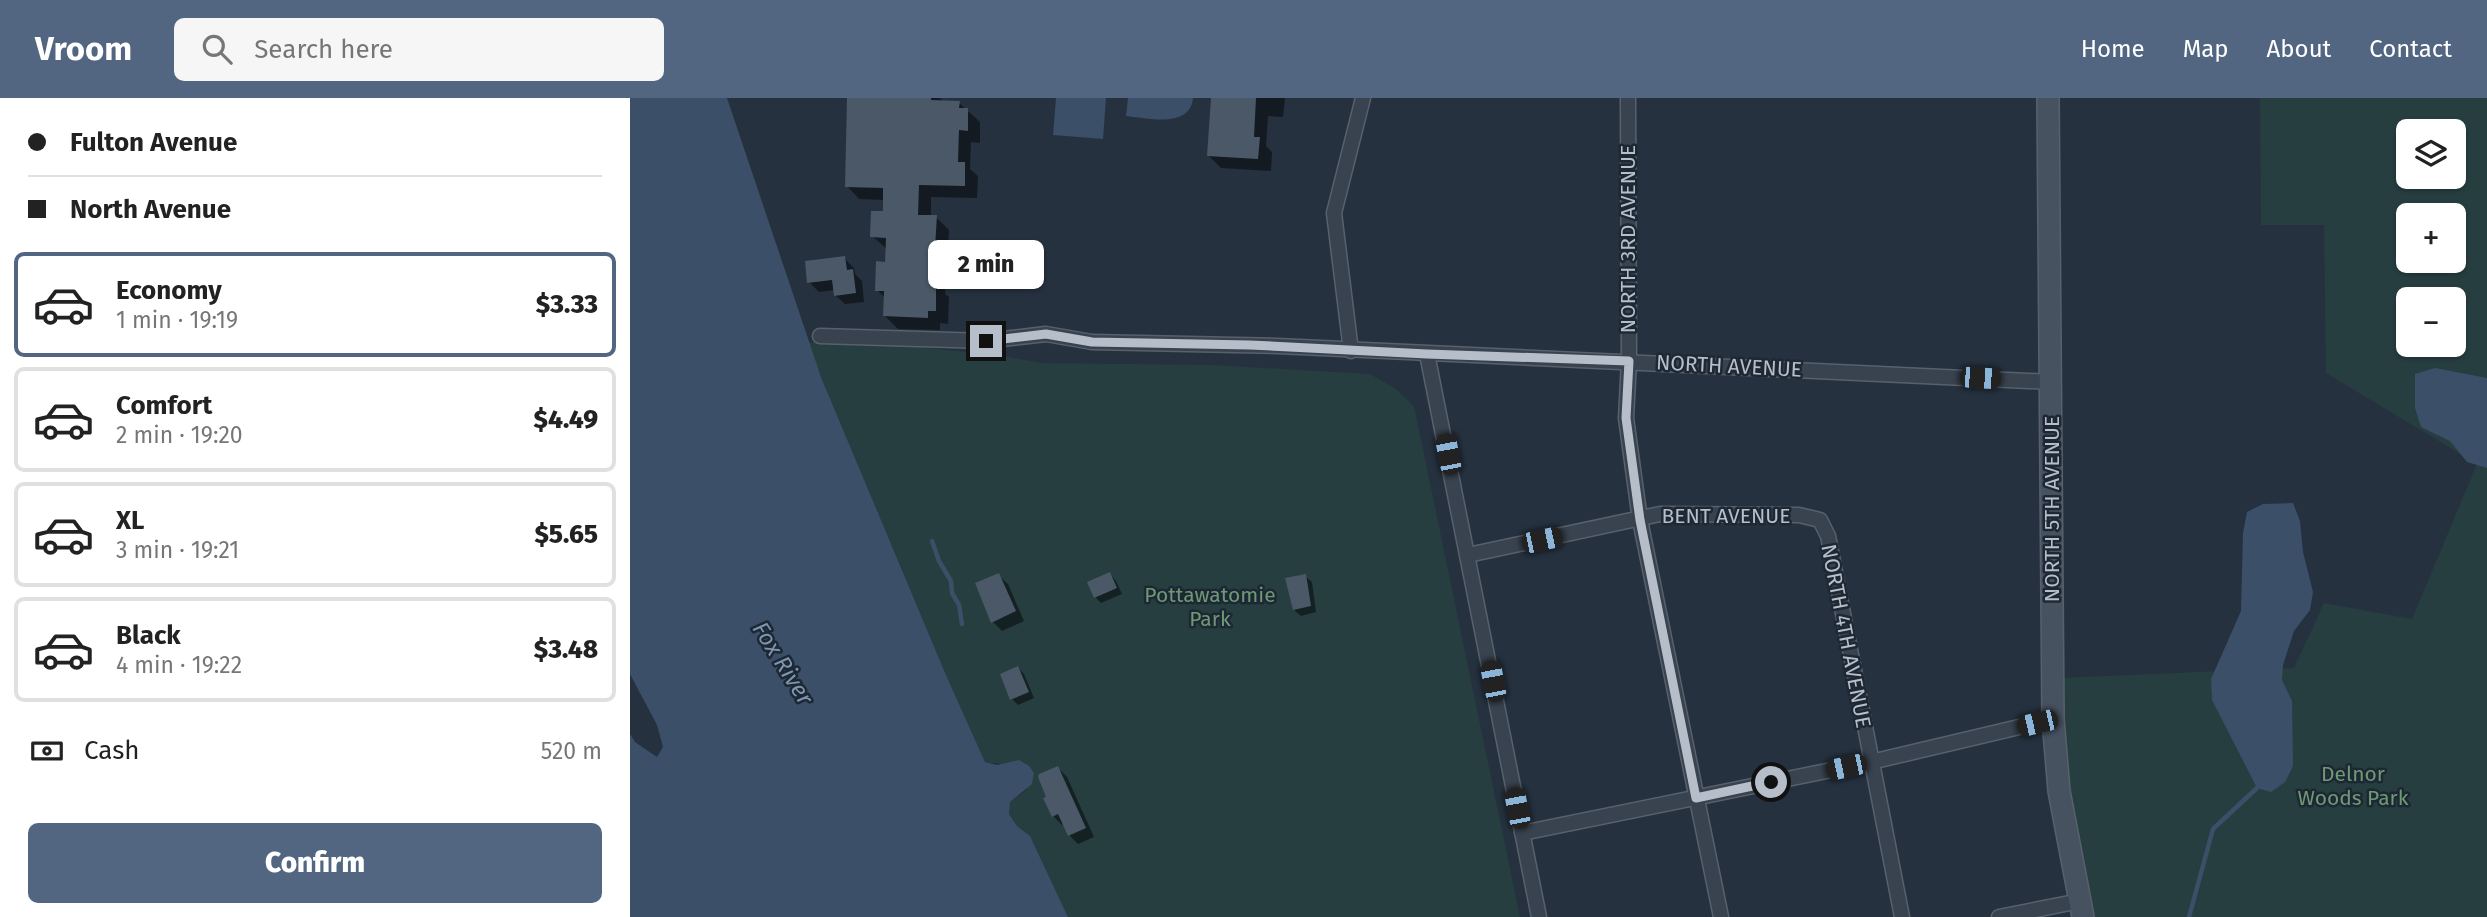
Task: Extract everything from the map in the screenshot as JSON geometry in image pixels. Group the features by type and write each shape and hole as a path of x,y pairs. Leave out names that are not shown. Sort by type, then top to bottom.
{"main road":[{"name":"NORTH 5TH AVENUE","path":"2048,98 2053,719 2059,791 2082,909"}],"street":[{"path":"1351,351 1334,214 1363,98"},
{"name":"NORTH 3RD AVENUE","path":"1628,98 1629,361 1626,418 1640,520 1721,917"},
{"name":"NORTH AVENUE","path":"820,336 986,341 1046,334 1092,342 1250,345 2051,382"},
{"path":"1427,354 1539,917"},
{"name":"BENT AVENUE","path":"1468,555 1660,514 1799,515 1820,520"},
{"name":"NORTH 4TH AVENUE","path":"1820,520 1828,536 1902,917"},
{"path":"1522,833 1871,762 2053,719"},
{"path":"2000,917 2082,909"}],"green space":[{"name":"Delnor Woods Park","path":"2260,98 2487,98 2487,917 2090,917 2064,791 2059,678 2294,668 2324,603 2412,619 2477,464 2326,373 2324,225 2261,225"},
{"name":"Pottawatomie Park","path":"833,339 998,355 1041,363 1212,365 1370,374 1396,389 1414,406 1520,917 1068,917 1030,836 1017,826 1009,814 1010,802 1027,790 1003,764 985,762 807,343"}],"water":[{"name":"Fox River","path":"630,98 727,98 821,377 985,762 997,765 1019,760 1034,773 1032,784 1010,802 1009,814 1017,826 1030,836 1068,917 630,917 630,734 635,742 657,757 663,747 657,725 630,674"},
{"path":"1056,98 1106,98 1103,139 1053,135"},
{"path":"1128,98 1193,98 1190,108 1184,114 1176,118 1156,119 1126,116"},
{"path":"2435,368 2487,378 2487,468 2467,462 2450,441 2421,427 2415,408 2415,374"},
{"path":"2293,503 2300,521 2303,552 2313,592 2310,610 2294,631 2283,665 2282,680 2292,701 2293,766 2285,782 2271,792 2257,788 2212,700 2211,679 2241,611 2243,533 2247,512 2263,504"}],"building":[{"path":"847,98 931,98 960,101 959,108 968,108 968,131 959,130 958,162 965,162 965,186 919,185 918,215 937,215 933,282 936,282 936,311 928,311 928,318 883,316 884,291 875,291 876,261 885,262 886,238 870,237 871,211 883,211 883,188 845,187"},
{"path":"1211,98 1256,98 1254,137 1260,137 1258,159 1207,156"},
{"path":"845,256 847,270 853,269 856,293 834,296 832,280 807,283 805,261"},
{"path":"1110,572 1117,588 1094,598 1087,582"},
{"path":"999,573 1016,611 991,623 975,583"},
{"path":"1306,574 1311,606 1293,610 1285,578"},
{"path":"1018,666 1029,692 1010,700 1000,674"},
{"path":"1058,766 1086,828 1068,836 1058,814 1052,817 1043,798 1046,797 1038,777 1039,774"}],"waterway":[{"path":"932,541 939,561 951,581 962,624"},
{"path":"2189,917 2213,829 2257,788"}],"route":[{"path":"986,341 1046,334 1092,342 1205,343 1629,361 1626,418 1640,520 1696,798 1771,782"}]}
